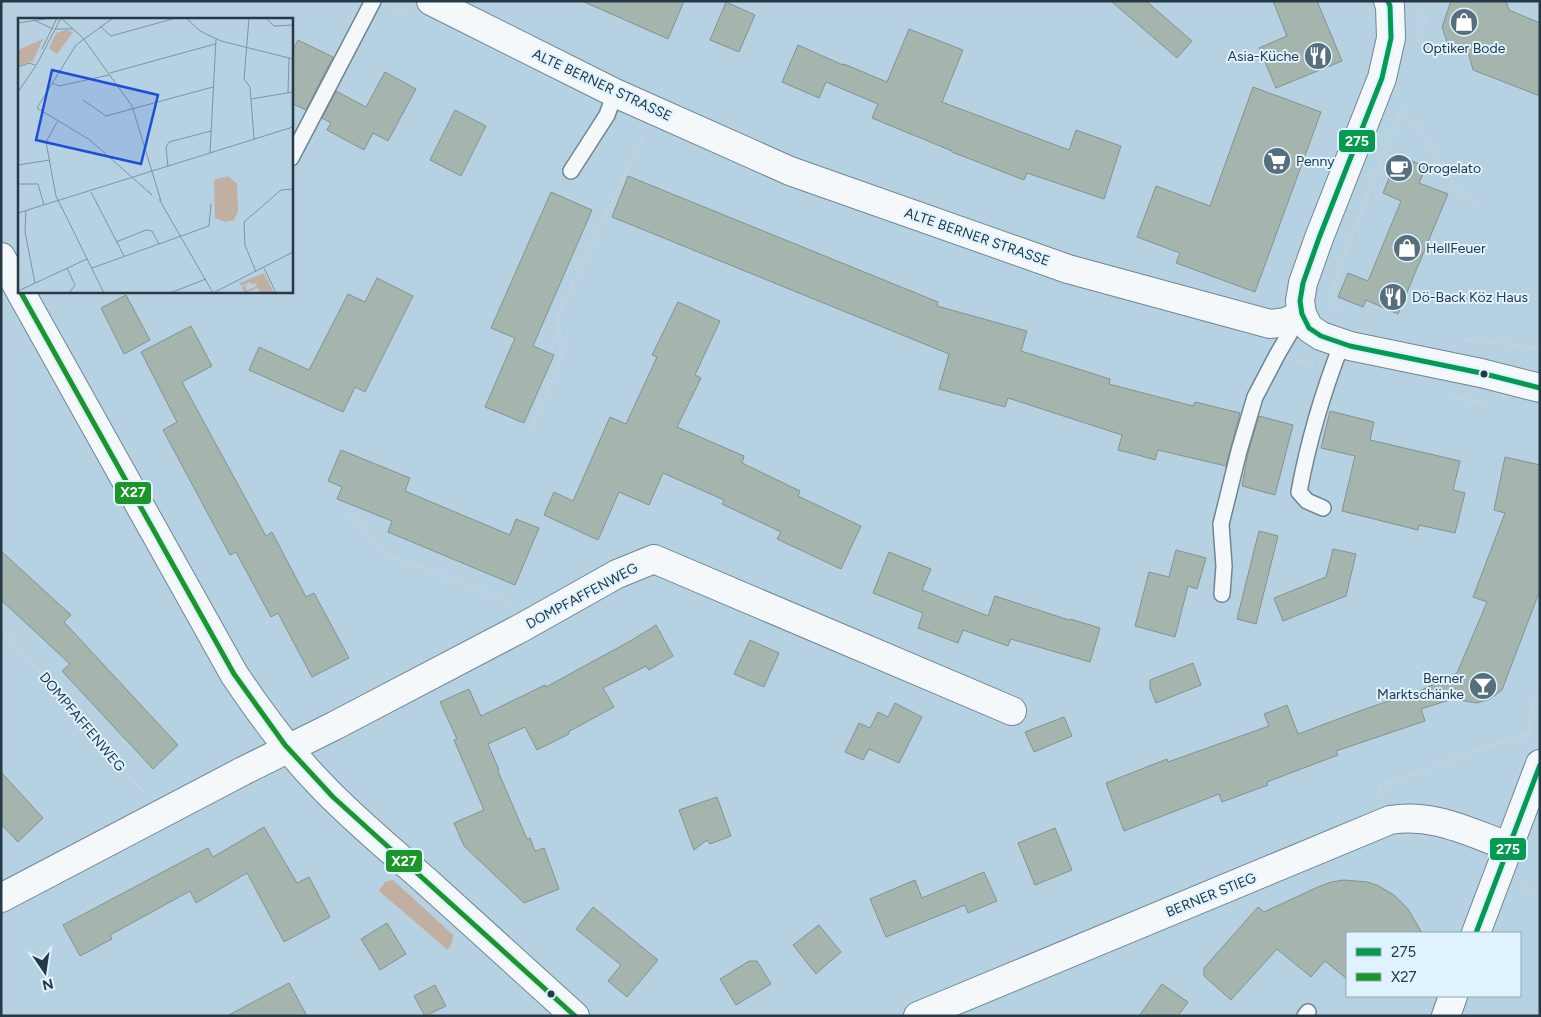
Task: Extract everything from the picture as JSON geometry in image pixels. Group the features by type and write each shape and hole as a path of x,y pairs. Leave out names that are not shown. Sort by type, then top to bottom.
{"street":[{"name":"ALTE BERNER STRASSE","path":"431,1 615,93 790,171 1068,269 1270,324 1286,322 1302,314"},
{"path":"1388,1 1390,6 1391,38 1382,78 1322,229 1303,283 1300,301 1302,314 1309,328 1321,336 1350,346 1481,373 1540,388"},
{"path":"1,257 18,287"},
{"path":"21,292 234,674 257,709 319,784 353,818 575,1016"},
{"name":"DOMPFAFFENWEG","path":"1,898 521,628 617,574 654,559 1012,711"},
{"path":"1476,932 1540,764"},
{"name":"BERNER STIEG","path":"918,1016 1390,820 1418,818 1438,821 1508,846"},
{"path":"1446,1016 1453,997"}],"lane":[{"path":"292,156 373,1"},
{"path":"571,170 607,115 615,93"},
{"path":"1222,594 1224,566 1221,524 1239,451 1255,397 1277,355 1302,314"},
{"path":"1323,508 1307,501 1299,492 1303,468 1332,369 1342,343"}],"path":[{"path":"1391,38 1419,44 1424,25 1422,5 1436,1"},
{"path":"1340,315 1335,309 1333,296 1338,271 1400,116 1404,97"},
{"path":"1373,100 1417,126 1458,190 1466,199 1481,206"},
{"path":"532,429 561,358 558,314 656,111"},
{"path":"1461,340 1512,344 1540,350"},
{"path":"350,515 387,554 505,600 521,628"},
{"name":"DOMPFAFFENWEG","path":"1,628 127,776 164,812"},
{"path":"1390,820 1378,786 1529,732"},
{"path":"1530,891 1540,895"}],"shaded area":[{"path":"393,880 453,935 452,943 448,950 379,891 385,882"}],"building":[{"path":"582,1 684,1 668,39"},
{"path":"1111,1 1146,1 1192,41 1177,58"},
{"path":"1273,1 1317,1 1342,61 1276,88 1259,48 1287,36"},
{"path":"1451,1 1506,1 1509,10 1540,23 1540,96 1473,70 1469,55 1448,45 1442,27"},
{"path":"726,2 755,15 739,52 710,40"},
{"path":"909,29 963,50 942,102 1069,150 1076,130 1121,146 1104,199 1027,173 1024,180 952,152 872,118 878,104 826,82 819,98 782,82 798,45 887,82"},
{"path":"298,40 333,57 306,110 292,103 292,52"},
{"path":"385,72 416,89 388,141 373,133 364,150 327,130 331,123 322,118 336,91 366,107"},
{"path":"1253,87 1321,112 1255,292 1176,263 1180,253 1137,237 1156,186 1210,206"},
{"path":"455,110 486,126 461,176 430,160"},
{"path":"1398,155 1426,167 1419,183 1448,194 1398,314 1366,300 1363,307 1338,297 1348,273 1368,281 1401,201 1383,193"},
{"path":"628,176 938,302 937,306 1027,331 1021,351 1110,379 1109,384 1193,406 1195,402 1240,413 1226,466 1158,450 1155,460 1118,450 1122,435 1008,398 1005,407 939,389 949,354 612,217"},
{"path":"551,192 592,210 533,346 554,355 524,423 485,407 515,338 491,328"},
{"path":"377,278 413,296 365,392 355,387 343,412 249,370 259,347 309,370 348,294 365,302"},
{"path":"126,295 150,340 124,354 101,308"},
{"path":"678,302 720,321 695,375 701,378 677,427 744,456 742,463 800,491 798,496 861,526 841,569 777,539 781,532 722,504 724,500 663,473 649,505 619,492 598,540 544,515 554,492 573,501 610,417 626,424 657,357 652,355"},
{"path":"191,326 212,366 182,382 266,536 272,532 306,597 314,593 349,658 312,677 278,613 271,617 236,552 230,555 163,430 177,422 141,352"},
{"path":"1330,411 1374,422 1370,440 1460,461 1453,490 1465,493 1455,533 1419,525 1418,530 1342,511 1355,456 1321,448"},
{"path":"1259,416 1293,425 1275,495 1242,486 1248,453"},
{"path":"341,450 410,478 405,491 510,535 516,519 539,528 515,585 388,532 392,521 337,499 342,487 328,481"},
{"path":"1505,457 1540,465 1540,590 1502,690 1490,699 1477,703 1453,699 1421,709 1425,721 1336,751 1338,755 1267,782 1268,785 1222,802 1219,794 1124,831 1106,783 1167,759 1168,762 1269,726 1264,714 1287,705 1298,734 1365,709 1416,693 1457,673 1487,602 1473,597 1505,513 1494,510"},
{"path":"1259,531 1278,536 1256,624 1237,619"},
{"path":"1333,549 1356,554 1346,596 1283,621 1274,598 1326,577"},
{"path":"1176,550 1206,558 1197,589 1188,586 1175,637 1135,626 1149,572 1169,577"},
{"path":"1,551 71,615 64,622 178,745 153,769 62,671 70,664 1,600"},
{"path":"889,552 931,569 922,590 988,616 995,596 1100,628 1090,662 1011,639 1008,646 963,630 958,643 918,628 923,613 873,593"},
{"path":"656,625 673,656 649,670 646,666 603,688 614,707 568,732 569,734 537,750 525,727 488,744 527,839 530,838 535,851 544,848 559,889 524,903 464,846 454,823 484,810 454,740 457,739 440,702 469,689 481,716 545,685 546,687"},
{"path":"750,640 779,653 764,687 734,674"},
{"path":"1193,663 1201,685 1156,703 1150,688 1150,680"},
{"path":"895,703 922,717 899,763 869,749 863,760 845,752 859,723 870,728 878,712 888,717"},
{"path":"1064,717 1072,736 1034,752 1025,732"},
{"path":"1,772 43,818 18,842 1,824"},
{"path":"717,797 731,836 710,844 707,840 694,850 679,810"},
{"path":"264,827 297,883 309,877 330,917 284,942 247,873 196,903 190,891 110,935 112,939 80,956 63,925 208,848 213,857"},
{"path":"1055,828 1072,870 1035,885 1018,843"},
{"path":"984,872 997,901 968,913 965,905 886,937 870,899 915,880 922,898"},
{"path":"1344,880 1377,885 1394,895 1408,909 1421,932 1346,932 1346,978 1325,961 1311,977 1277,949 1231,1000 1204,976 1204,968 1258,907 1264,912 1331,882"},
{"path":"593,907 658,960 627,997 608,981 621,965 576,929"},
{"path":"387,923 406,954 380,970 361,939"},
{"path":"819,925 841,952 816,974 793,945"},
{"path":"749,961 757,961 771,984 736,1005 720,979"},
{"path":"289,983 307,1016 227,1016"},
{"path":"1162,984 1188,1002 1178,1016 1139,1016"},
{"path":"435,985 446,1006 425,1016 414,996"}],"transit line":[{"name":"275","path":"1388,1 1390,6 1391,38 1382,78 1303,283 1300,301 1302,314 1309,328 1321,336 1350,346 1481,373 1540,388"},
{"name":"X27","path":"21,292 234,674 285,745 333,797 575,1016"},
{"name":"275","path":"1476,932 1540,765"}],"place":[{"name":"Optiker Bode","path":"1464,22"},
{"name":"Asia-Küche","path":"1318,56"},
{"name":"Penny","path":"1277,161"},
{"name":"Orogelato","path":"1399,168"},
{"name":"HellFeuer","path":"1407,248"},
{"name":"Dö-Back Köz Haus","path":"1393,297"},
{"name":"Berner Marktschänke","path":"1483,686"}]}
